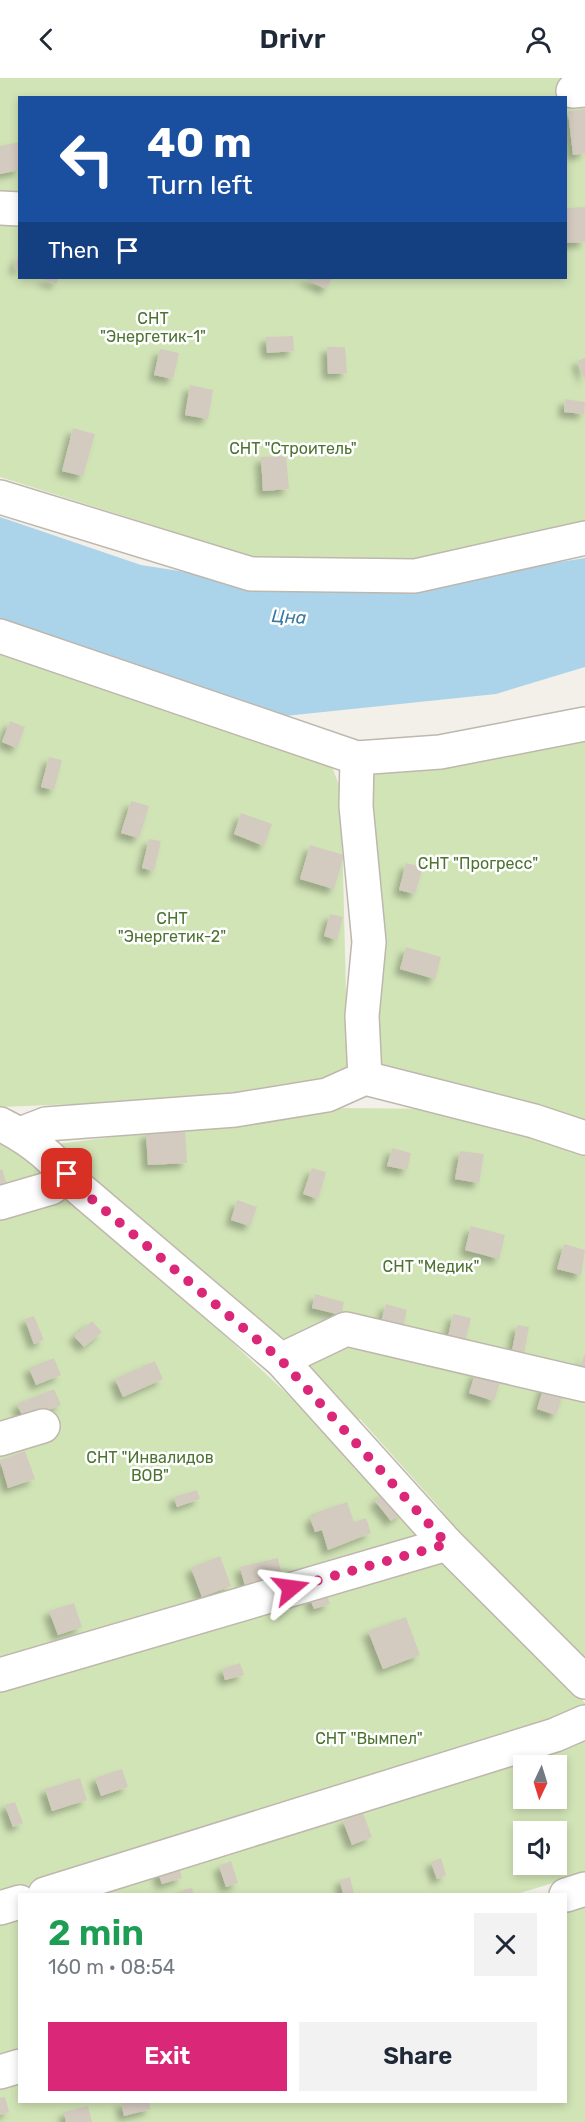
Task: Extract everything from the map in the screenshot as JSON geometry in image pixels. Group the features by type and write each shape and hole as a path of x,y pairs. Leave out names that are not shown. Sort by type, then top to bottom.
{"lane":[{"path":"0,208 18,209"},
{"path":"0,496 251,573 415,576 585,538"},
{"path":"0,636 357,758 440,752 585,724"},
{"path":"357,758 356,806 369,942 362,1016 365,1078"},
{"path":"10,1129 46,1124 236,1110 327,1095 365,1078 534,1121 585,1138"},
{"path":"10,1129 53,1158 80,1189 281,1360 447,1544 582,1673"},
{"path":"0,1203 51,1188 67,1174"},
{"path":"281,1360 346,1329 585,1385"},
{"path":"0,1439 43,1426"},
{"path":"0,1675 447,1544"},
{"path":"48,1893 555,1735 585,1722"},
{"path":"567,1894 585,1889"},
{"path":"0,1908 18,1903"},
{"path":"0,2072 18,2067"}],"green space":[{"name":"СНТ \"Строитель\"","path":"0,78 585,78 585,528 422,565 262,566 171,531 0,477"},
{"name":"СНТ \"Энергетик-2\"","path":"0,652 85,683 328,755 341,791 348,1072 259,1097 0,1107"},
{"name":"СНТ \"Прогресс\"","path":"585,739 585,1126 399,1075 382,1064 370,1036 365,783 381,768"},
{"name":"СНТ \"Медик\"","path":"344,1108 439,1109 585,1153 585,1660 467,1544 437,1505 360,1419 352,1422 300,1369 293,1340 264,1335 57,1144"},
{"name":"СНТ \"Инвалидов ВОВ\"","path":"0,1140 43,1164 389,1490 417,1526 415,1541 0,1667"},
{"name":"СНТ \"Вымпел\"","path":"431,1561 451,1561 585,1703 585,1873 520,1893 18,1893 18,2053 0,2059 0,1681"},
{"path":"585,1907 585,2122 0,2122 0,2082 18,2076 18,2103 567,2103 567,1912"}],"water":[{"name":"Цна","path":"0,517 141,565 276,586 416,585 585,558 585,667 496,694 285,716 42,637 0,620"}],"building":[{"path":"585,109 585,153 573,155 568,111"},
{"path":"18,142 18,170 0,174 0,146"},
{"path":"585,207 585,242 567,243 567,208"},
{"path":"18,257 18,269 14,268"},
{"path":"42,279 58,279 56,284"},
{"path":"305,279 331,279 326,289"},
{"path":"293,336 294,351 267,353 266,337"},
{"path":"327,347 345,347 347,373 328,374"},
{"path":"160,349 179,353 173,379 154,375"},
{"path":"585,358 585,380 577,361"},
{"path":"190,385 213,390 208,419 185,415"},
{"path":"565,399 585,402 584,414 564,412"},
{"path":"73,428 95,434 83,476 62,471"},
{"path":"286,456 289,489 263,491 261,457"},
{"path":"10,721 25,727 17,748 2,742"},
{"path":"49,757 62,760 54,790 41,787"},
{"path":"131,801 149,806 139,838 121,833"},
{"path":"241,813 272,824 264,846 234,834"},
{"path":"149,839 161,841 154,871 142,868"},
{"path":"310,845 344,855 334,889 300,879"},
{"path":"406,863 423,867 415,894 399,890"},
{"path":"330,914 343,917 337,940 324,936"},
{"path":"406,947 441,957 435,979 400,969"},
{"path":"185,1130 187,1163 148,1165 146,1133"},
{"path":"392,1148 411,1153 407,1170 387,1166"},
{"path":"460,1151 484,1154 479,1183 455,1179"},
{"path":"312,1168 326,1172 318,1199 303,1194"},
{"path":"2,1169 8,1189 0,1191 0,1170"},
{"path":"237,1200 257,1207 250,1226 231,1220"},
{"path":"471,1226 505,1235 499,1259 465,1250"},
{"path":"564,1244 585,1250 581,1275 557,1269"},
{"path":"315,1294 344,1302 341,1315 312,1308"},
{"path":"386,1304 407,1310 402,1330 380,1325"},
{"path":"453,1314 471,1318 464,1346 447,1341"},
{"path":"34,1316 44,1340 34,1344 25,1319"},
{"path":"92,1321 102,1332 84,1347 74,1336"},
{"path":"517,1325 529,1327 523,1358 511,1356"},
{"path":"585,1353 585,1368 580,1367"},
{"path":"54,1358 61,1375 36,1385 29,1368"},
{"path":"155,1361 163,1379 123,1397 115,1379"},
{"path":"476,1371 501,1379 494,1401 469,1393"},
{"path":"545,1383 565,1389 556,1415 537,1409"},
{"path":"54,1389 61,1405 24,1420 17,1404"},
{"path":"25,1451 35,1479 8,1488 0,1460"},
{"path":"197,1490 200,1499 177,1507 174,1497"},
{"path":"387,1492 403,1512 391,1521 375,1501"},
{"path":"347,1502 354,1522 366,1518 371,1533 328,1550 322,1530 315,1532 310,1518 316,1516 315,1513"},
{"path":"220,1556 231,1586 202,1597 191,1568"},
{"path":"278,1558 282,1577 245,1586 240,1567"},
{"path":"325,1590 330,1604 314,1609 309,1596"},
{"path":"74,1603 82,1627 58,1635 49,1611"},
{"path":"406,1617 420,1655 383,1669 368,1631"},
{"path":"240,1663 244,1675 225,1680 222,1669"},
{"path":"122,1769 128,1787 101,1796 95,1778"},
{"path":"80,1778 87,1800 52,1811 45,1789"},
{"path":"15,1802 23,1823 13,1827 5,1805"},
{"path":"363,1813 372,1837 352,1845 343,1821"},
{"path":"441,1858 446,1875 437,1879 431,1862"},
{"path":"231,1861 238,1883 226,1887 219,1866"},
{"path":"178,1864 182,1878 162,1884 157,1870"},
{"path":"350,1877 354,1893 343,1893 340,1880"},
{"path":"192,1888 194,1893 184,1893 183,1890"},
{"path":"5,2097 9,2112 0,2115 0,2098"},
{"path":"121,2103 149,2103 151,2109 124,2116"},
{"path":"88,2106 92,2122 66,2122 64,2112"}],"route":[{"path":"67,1174 80,1189 281,1360 447,1544 291,1588"}],"park label":[{"name":"СНТ \"Энергетик-1\"","path":"153,327"}]}
